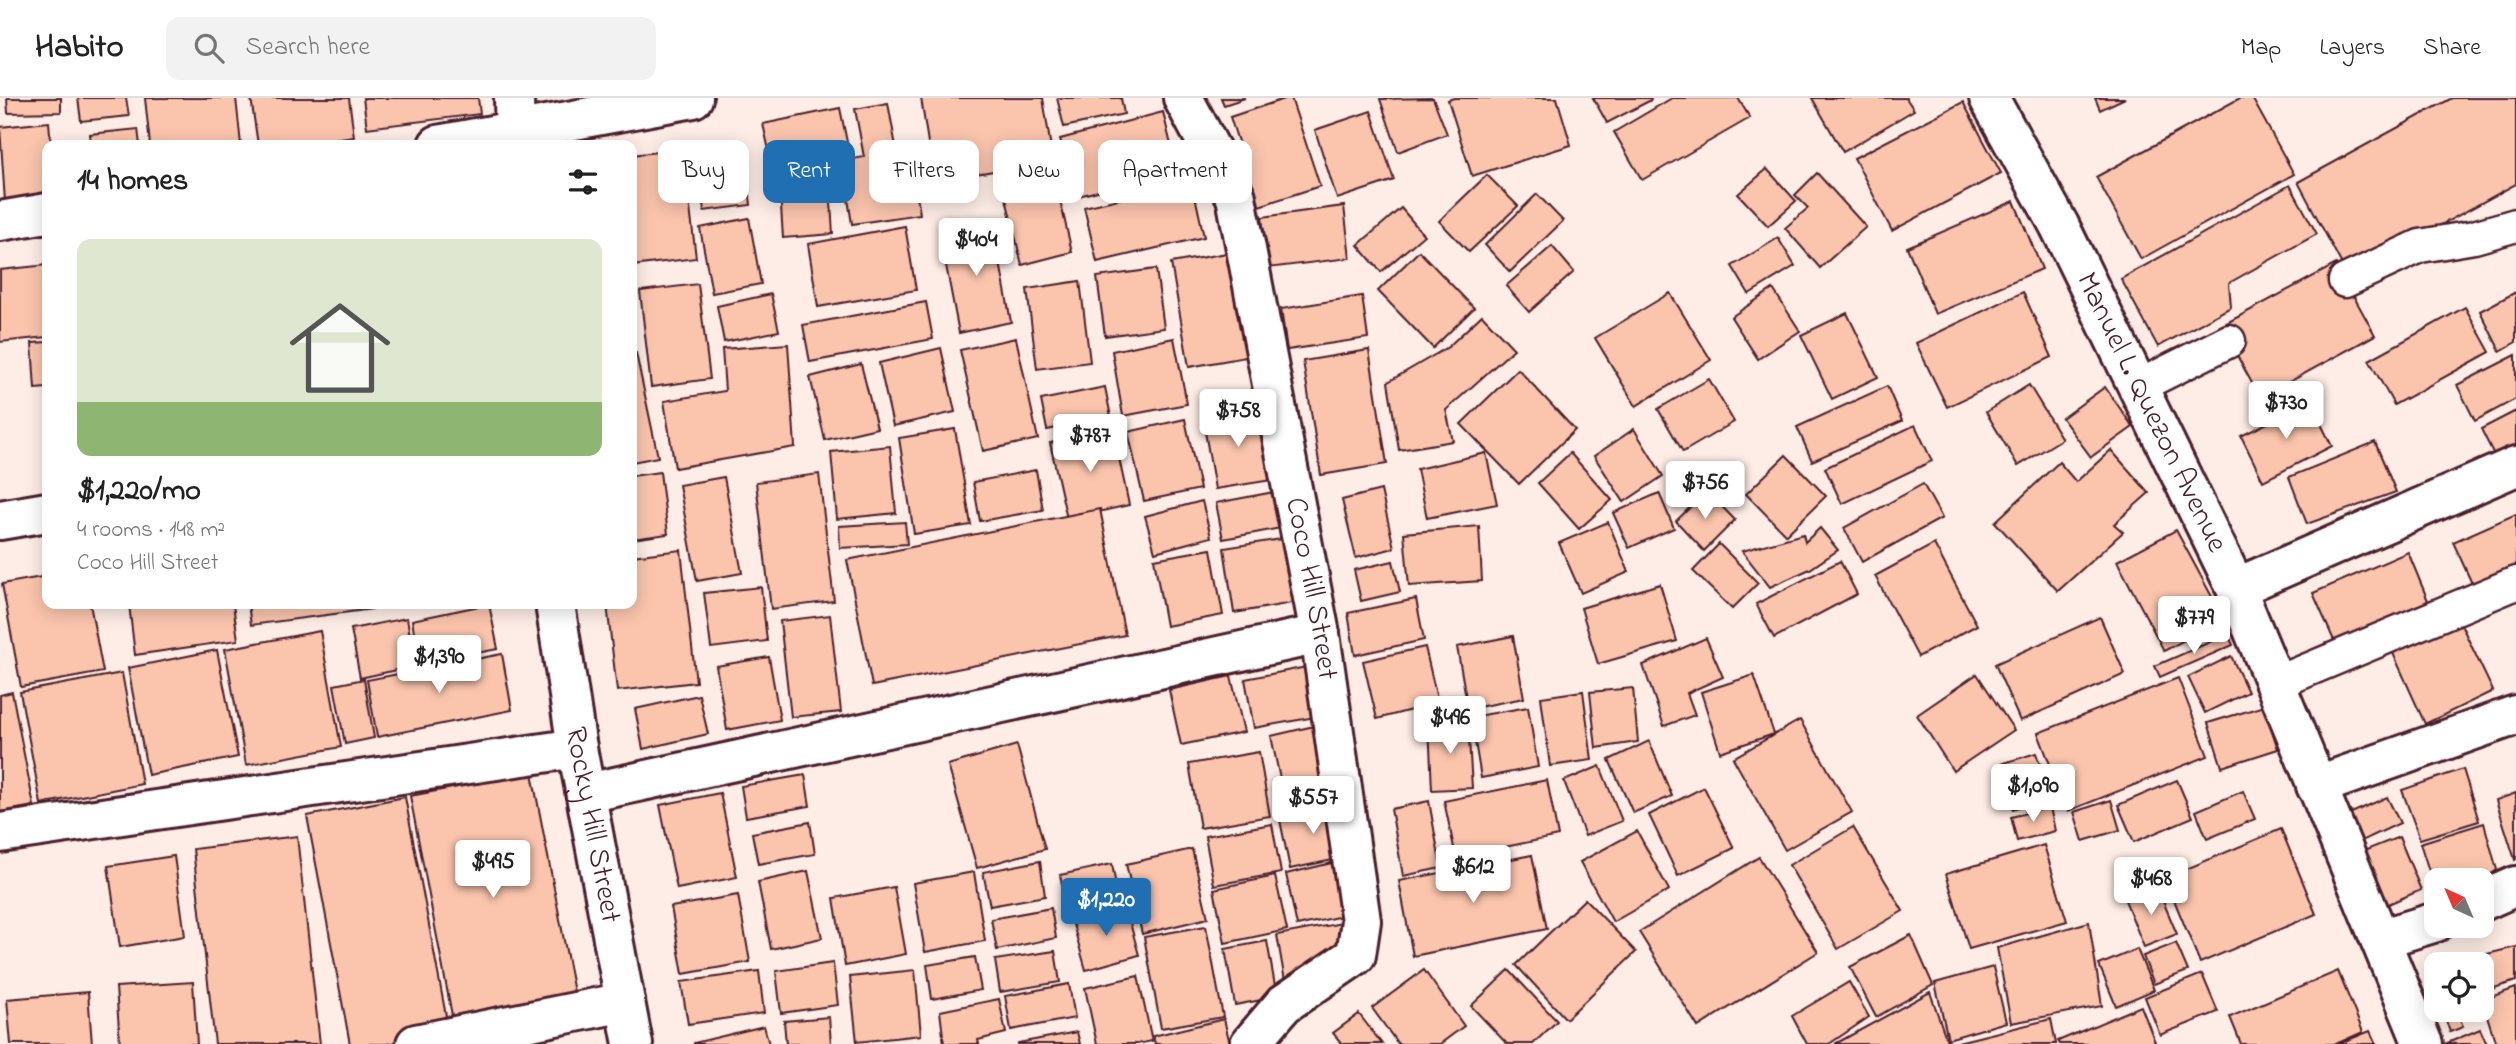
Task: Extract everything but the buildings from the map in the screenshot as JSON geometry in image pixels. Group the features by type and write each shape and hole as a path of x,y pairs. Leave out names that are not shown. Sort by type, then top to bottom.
{"street":[{"path":"457,140 515,125 693,98"},
{"name":"Coco Hill Street","path":"1183,98 1236,197 1320,634 1361,921 1356,955 1284,1003 1250,1044"},
{"name":"Manuel L. Quezon Avenue","path":"1989,98 2059,225 2236,588 2423,1044"},
{"path":"0,221 42,214"},
{"path":"2236,588 2516,466"},
{"path":"0,520 42,513"},
{"name":"Rocky Hill Street","path":"556,609 577,748 634,1044"},
{"path":"587,793 1320,634"},
{"path":"2316,786 2511,714"},
{"path":"0,833 577,748"},
{"path":"2494,896 2516,886"},
{"path":"2380,939 2424,926"},
{"path":"416,1044 625,1002"}],"lane":[{"path":"2345,282 2420,246 2474,237 2516,225"},
{"path":"2137,387 2229,341"},
{"path":"2274,684 2516,583"}]}
